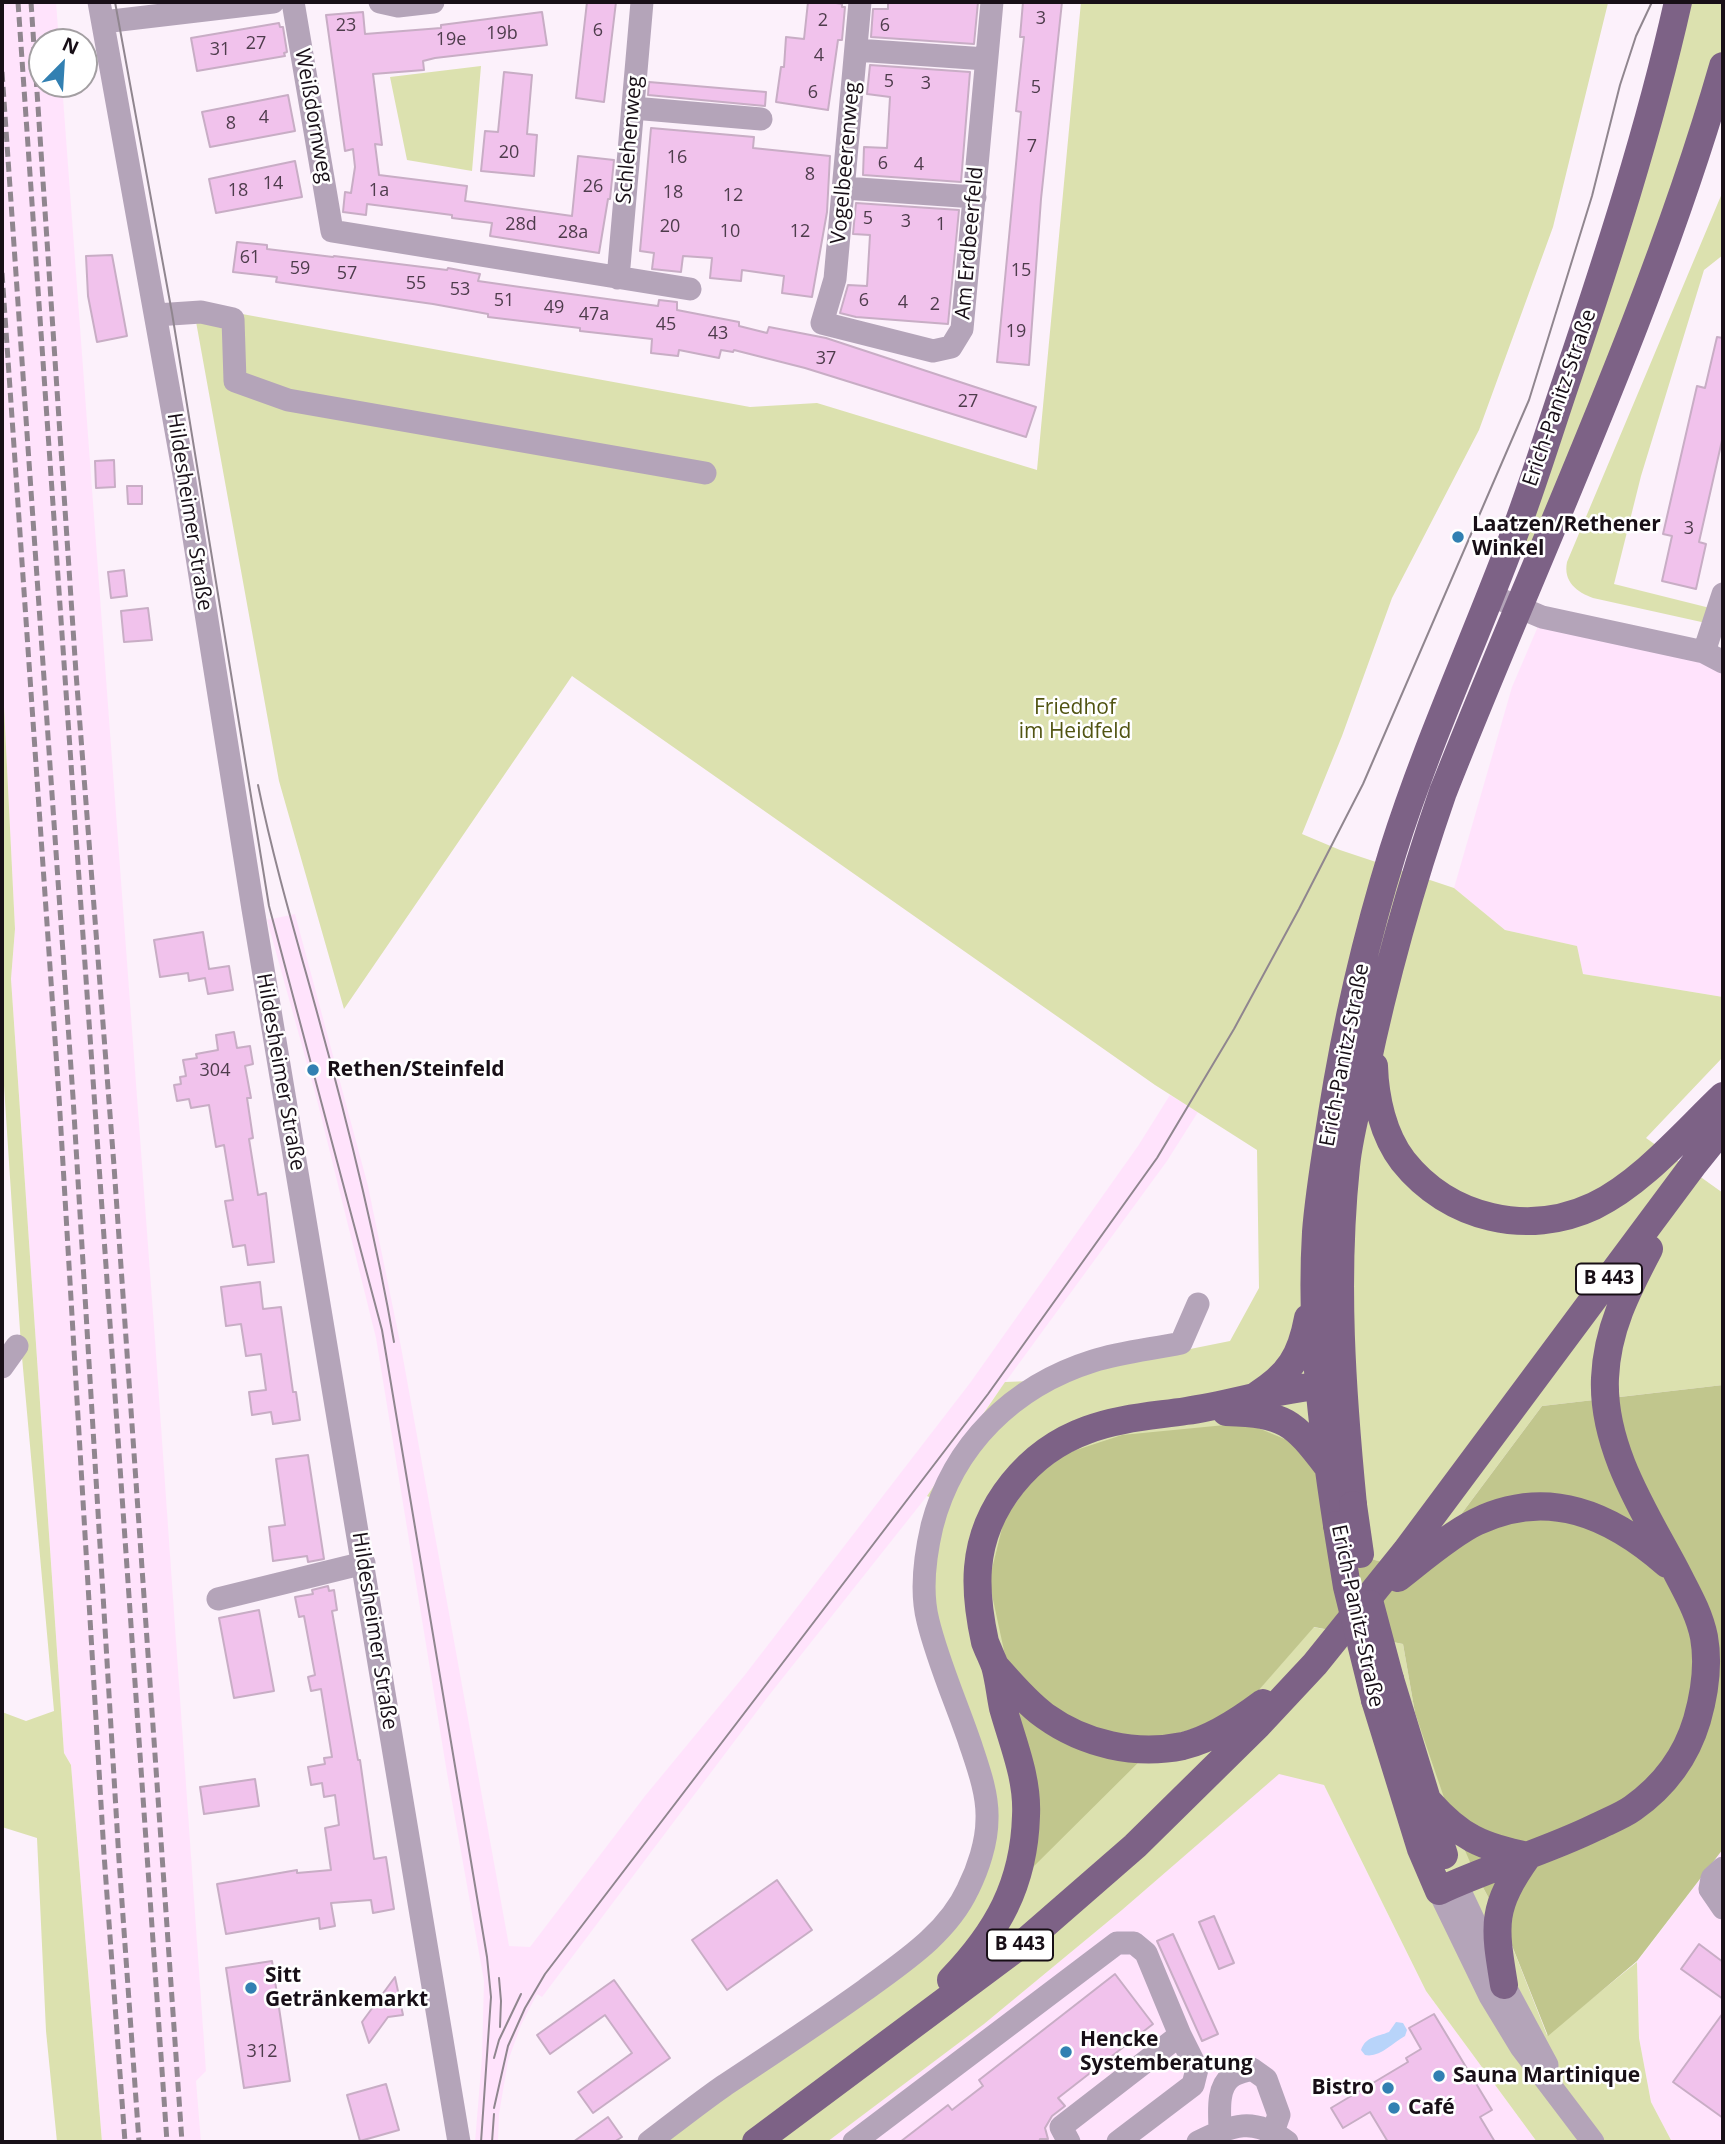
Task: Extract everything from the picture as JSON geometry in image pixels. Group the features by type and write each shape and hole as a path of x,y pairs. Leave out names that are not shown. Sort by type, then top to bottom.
{"main road":[{"name":"Erich-Panitz-Straße","path":"1345,1515 1315,1275 1317,1228 1325,1161 1346,1030 1368,937 1393,851 1417,782 1512,540 1582,334 1662,73 1678,2"},
{"name":"Erich-Panitz-Straße","path":"1447,1887 1421,1849 1382,1690 1365,1583 1329,1468 1330,1386 1346,1163 1394,944 1419,859 1481,696 1623,353 1683,194 1723,66"},
{"path":"1372,1038 1374,1081 1383,1124 1402,1160 1423,1181 1451,1202 1489,1218 1523,1222 1557,1219 1595,1206 1625,1187 1723,1096"},
{"name":"B 443","path":"756,2142 1027,1940 1135,1846 1258,1725 1315,1664 1444,1502 1723,1128"},
{"path":"1447,1887 1581,1834 1631,1810 1657,1789 1679,1762 1694,1732 1704,1697 1707,1665 1704,1635 1693,1600 1627,1479 1608,1414 1605,1379 1609,1342 1621,1302 1694,1164"},
{"path":"1255,1396 1285,1374 1296,1357 1305,1334 1315,1275"},
{"path":"899,2036 984,1944 1010,1899 1018,1871 1027,1814 1024,1785 1018,1750 1003,1707 996,1667 986,1643 979,1603 978,1568 985,1535 996,1508 1014,1481 1034,1461 1061,1441 1089,1429 1255,1396 1330,1386"},
{"path":"1188,1411 1257,1413 1280,1420 1297,1429 1329,1468"},
{"path":"1360,1608 1474,1523 1503,1511 1537,1505 1577,1511 1607,1521 1644,1544 1676,1572"},
{"path":"996,1667 1045,1716 1075,1735 1112,1747 1149,1749 1183,1746 1215,1734 1251,1712 1315,1664"},
{"name":"Erich-Panitz-Straße","path":"1382,1690 1427,1800 1440,1846 1447,1887"},
{"path":"1427,1800 1446,1821 1469,1838 1495,1849 1528,1856"},
{"path":"1504,1985 1496,1936 1499,1908 1508,1884 1528,1856"}],"street":[{"path":"101,12 273,2"},
{"name":"Weißdornweg","path":"293,2 332,231 618,278"},
{"path":"380,2 398,6 433,2"},
{"name":"Schlehenweg","path":"618,278 642,2"},
{"name":"Vogelbeerenweg","path":"822,323 835,279 860,2"},
{"name":"Am Erdbeerfeld","path":"822,323 933,351 951,347 962,330 992,2"},
{"name":"Hildesheimer Straße","path":"101,12 156,315 459,2142"},
{"path":"856,50 986,59"},
{"path":"633,108 761,119"},
{"path":"844,188 975,197"},
{"path":"618,278 690,289"},
{"path":"156,315 181,311 201,312 233,319 235,381 288,400 705,473"},
{"path":"1490,595 1542,617 1714,657 1723,594"},
{"path":"649,2142 914,1954 944,1926 968,1891 982,1851 987,1819 979,1769 927,1619 923,1586 928,1542 937,1507 952,1471 980,1432 1012,1402 1048,1381 1093,1361 1181,1343 1198,1304"},
{"path":"2,1367 17,1346"},
{"path":"218,1599 363,1563"},
{"path":"1723,1868 1712,1878 1710,1889 1723,1908"},
{"name":"Erich-Panitz-Straße","path":"1447,1887 1533,2036 1567,2106"},
{"name":"Erich-Panitz-Straße","path":"1447,1887 1490,1996 1521,2047 1593,2142"},
{"path":"854,2142 1117,1943 1134,1943 1146,1953 1197,2069 1193,2085 1118,2142"},
{"path":"1069,2142 1061,2127 1180,2035"},
{"path":"1198,2142 1231,2128 1258,2126 1280,2137 1279,2115 1266,2079 1252,2069 1231,2076 1222,2089 1219,2110 1231,2128"}],"shaded area":[{"path":"2,2 56,2 58,28 28,28 28,98 63,98 206,2071 196,2081 201,2142 102,2142 71,1765 64,1753 11,979 15,929 2,666"},
{"path":"1542,617 1723,662 1723,997 1583,974 1576,946 1505,930 1454,888 1512,687"},
{"path":"295,914 368,1186 401,1347 509,1946 530,1947 645,1796 744,1676 970,1383 1138,1146 1170,1095 1198,1112 1167,1161 993,1399 927,1496 770,1694 542,1997 537,1994 521,2025 508,2061 499,2114 498,2142 475,2142 482,2057 484,1981 376,1338 316,1096 267,920"},
{"path":"1279,1773 1324,1785 1426,1991 1537,2142 827,2142 984,2024 1122,1910"},
{"path":"1723,1849 1723,2142 1672,2142 1651,2102 1639,2038 1637,1962"}],"green space":[{"name":"Friedhof im Heidfeld","path":"1081,2 1608,3 1553,227 1479,430 1392,598 1342,736 1302,834 1340,850 1454,888 1505,930 1577,946 1583,974 1723,997 1723,1057 1646,1138 1723,1193 1723,1385 1542,1406 1418,1572 1327,1547 1163,1738 1237,1714 1313,1627 1403,1644 1415,1713 1473,1869 1505,1928 1547,2035 1637,1962 1639,2038 1651,2102 1672,2142 1537,2142 1426,1991 1324,1785 1279,1774 1122,1910 984,2024 827,2142 660,2142 915,1964 995,1818 946,1652 931,1588 946,1505 927,1496 1005,1382 1031,1381 1230,1341 1259,1288 1257,1150 1155,1085 572,676 344,1009 279,781 193,305 750,407 817,403 1037,470"},
{"path":"1678,2 1723,2 1723,66 1537,561 1508,550"},
{"path":"481,66 472,171 407,160 390,77"},
{"path":"1723,191 1723,255 1704,270 1641,476 1614,584 1710,608 1706,623 1593,598 1572,585 1566,569"},
{"path":"2,666 15,929 11,979 64,1753 71,1765 102,2142 57,2142 46,2031 37,1838 2,1827 2,1712 26,1721 54,1711 21,1346 2,1055"},
{"path":"1723,1385 1723,1849 1637,1961 1548,2036 1505,1928 1473,1869 1451,1818 1415,1713 1403,1644 1314,1627 1237,1715 1163,1738 1026,1874 1033,1785 989,1581 1004,1520 1031,1481 1067,1453 1122,1435 1246,1423 1299,1445 1320,1477 1328,1547 1418,1572 1542,1406"}],"water":[{"path":"1396,2022 1403,2023 1407,2030 1405,2036 1381,2052 1365,2055 1361,2050 1366,2042 1389,2032"}],"building":[{"path":"587,2 616,2 604,102 576,98"},
{"path":"808,2 830,2 845,7 842,40 838,40 828,110 776,102 781,67 784,67 786,37 804,39"},
{"path":"888,2 978,2 974,44 871,37 873,9 888,9"},
{"path":"1023,2 1062,2 1041,199 1029,365 997,362 1021,112 1016,111 1024,37 1020,37"},
{"path":"363,12 365,34 441,28 441,25 542,12 547,45 435,58 423,61 424,70 373,74 382,145 375,144 379,175 467,186 465,201 572,216 578,156 614,160 610,199 599,253 490,236 492,223 452,218 452,215 367,204 366,215 343,212 345,192 351,193 355,167 353,149 345,151 326,15"},
{"path":"279,23 280,27 283,27 287,52 284,53 285,56 197,71 191,38"},
{"path":"870,65 970,72 961,182 863,175 864,147 887,148 890,97 867,94"},
{"path":"504,72 532,75 527,134 537,135 534,176 481,171 485,131 498,132"},
{"path":"649,82 766,92 765,106 648,95"},
{"path":"288,95 295,131 210,147 202,112"},
{"path":"651,128 754,137 753,148 830,156 827,212 812,297 782,293 784,276 742,270 741,281 710,278 712,258 683,256 681,272 652,269 654,253 640,251"},
{"path":"295,161 302,197 216,213 209,179"},
{"path":"856,203 959,210 948,324 856,317 840,313 848,285 867,286 870,235 853,234"},
{"path":"237,242 267,245 267,249 448,268 480,274 478,281 658,306 659,300 677,302 677,310 739,322 739,326 767,333 769,327 826,338 1036,407 1026,437 805,368 734,350 721,350 719,358 679,350 678,356 651,353 652,339 488,317 488,314 433,304 276,282 277,277 233,272"},
{"path":"112,255 127,336 97,342 88,296 86,256"},
{"path":"1717,337 1723,338 1723,436 1699,542 1706,544 1696,589 1662,581 1672,536 1663,534 1697,386 1705,388"},
{"path":"114,460 115,487 96,488 95,461"},
{"path":"127,486 142,486 142,504 128,504"},
{"path":"124,570 127,596 111,598 108,572"},
{"path":"148,608 152,640 124,642 121,611"},
{"path":"203,932 209,969 229,966 233,990 208,994 205,978 189,981 188,973 160,977 154,940"},
{"path":"234,1032 237,1048 250,1046 253,1064 245,1066 251,1098 247,1098 253,1138 249,1139 258,1195 266,1193 274,1262 248,1265 245,1245 233,1247 225,1201 233,1200 224,1145 216,1147 209,1105 191,1108 189,1099 177,1101 174,1085 181,1084 180,1077 186,1076 183,1060 197,1058 196,1054 218,1050 216,1035"},
{"path":"260,1282 263,1309 281,1307 293,1392 296,1392 300,1420 273,1424 271,1412 252,1415 249,1392 266,1390 261,1354 246,1356 241,1324 226,1326 221,1287"},
{"path":"308,1455 324,1559 308,1562 307,1556 273,1561 269,1527 285,1525 276,1459"},
{"path":"328,1586 329,1591 334,1590 337,1610 332,1611 360,1760 374,1859 386,1857 394,1909 373,1913 371,1900 331,1903 335,1926 320,1929 319,1918 226,1934 217,1884 297,1870 297,1873 331,1870 325,1828 339,1825 335,1795 324,1797 322,1783 311,1785 308,1767 325,1764 324,1758 332,1757 321,1689 311,1691 308,1677 315,1675 304,1616 299,1617 295,1597 313,1594 312,1590"},
{"path":"259,1610 274,1691 234,1698 219,1618"},
{"path":"255,1779 259,1806 204,1814 200,1787"},
{"path":"777,1880 812,1930 727,1990 692,1940"},
{"path":"1214,1916 1234,1963 1219,1969 1199,1922"},
{"path":"1173,1934 1218,2034 1202,2041 1157,1941"},
{"path":"1699,1944 1723,1962 1723,1999 1681,1969"},
{"path":"272,1961 290,2081 244,2088 226,1968"},
{"name":"Hencke Systemberatung","path":"1115,1974 1153,2024 1058,2098 1065,2106 1052,2116 1045,2128 1048,2139 1040,2139 1039,2142 900,2142 948,2105 952,2110 983,2086 979,2080"},
{"path":"395,1977 403,2015 388,2017 369,2043 362,2022"},
{"path":"614,1980 670,2058 593,2113 578,2092 632,2053 605,2015 550,2054 537,2035"},
{"path":"1723,2013 1723,2118 1673,2082"},
{"name":"Sauna Martinique","path":"1434,2014 1492,2110 1480,2117 1495,2142 1388,2142 1370,2112 1343,2128 1331,2108 1408,2062 1406,2058 1421,2049 1409,2028"},
{"path":"386,2084 399,2130 360,2141 347,2095"},
{"path":"608,2117 622,2137 614,2142 573,2142"}],"tram line":[{"path":"115,2 172,313 269,906 382,1330 487,1957 491,1997 481,2142"},
{"path":"494,2108 508,2046 525,2008 545,1974 988,1394 1157,1158 1234,1029 1363,784 1529,400 1592,196 1620,85 1636,36 1652,2"},
{"path":"258,785 278,872 370,1219 394,1342"},
{"path":"499,1978 500,2027"},
{"path":"494,2058 499,2040 521,1994"},
{"path":"492,2142 494,2114"}],"railway":[{"path":"18,2 167,2142"},
{"path":"31,2 76,673 114,1166 182,2142"},
{"path":"2,72 73,1097 119,1860 139,2142"},
{"path":"2,273 59,1097 104,1854 125,2142"}],"place":[{"name":"Laatzen/Rethener Winkel","path":"1458,537"},
{"name":"Rethen/Steinfeld","path":"313,1070"},
{"name":"Sitt Getränkemarkt","path":"251,1988"},
{"name":"Hencke Systemberatung","path":"1066,2052"},
{"name":"Sauna Martinique","path":"1439,2076"},
{"name":"Bistro","path":"1388,2088"},
{"name":"Café","path":"1394,2108"}]}
